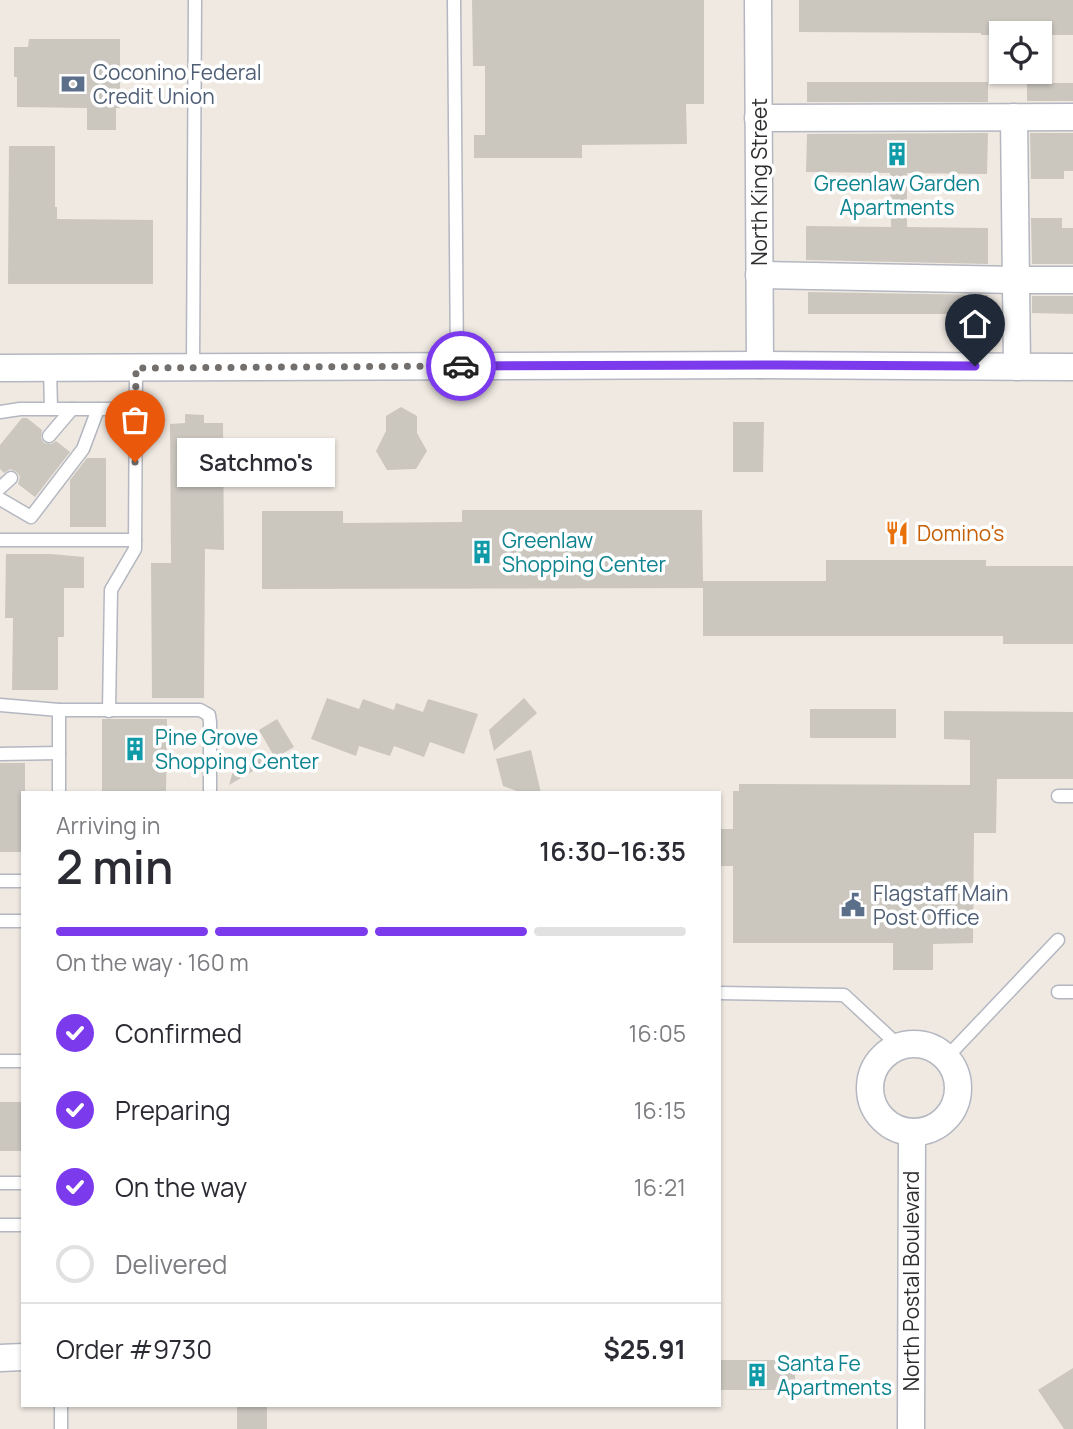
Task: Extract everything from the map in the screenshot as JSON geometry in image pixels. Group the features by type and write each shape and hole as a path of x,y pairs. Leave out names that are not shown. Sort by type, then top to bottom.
{"street":[{"name":"North King Street","path":"758,0 760,365"},
{"path":"1014,117 1017,367"},
{"path":"758,118 1073,117"},
{"path":"759,275 1073,280"},
{"path":"0,368 760,365 1073,367"},
{"path":"911,1043 924,1044 947,1057 955,1070 958,1084 957,1099 951,1113 940,1124 927,1130 912,1132 897,1129 884,1121 874,1109 869,1094 875,1065 885,1053 911,1043"},
{"name":"North Postal Boulevard","path":"911,1429 912,1132"},
{"path":"0,1358 21,1357"}],"lane":[{"path":"193,367 195,0"},
{"path":"454,0 457,366"},
{"path":"50,368 51,410"},
{"path":"109,711 111,590 135,549 136,368"},
{"path":"0,412 20,409 33,414 51,410 136,410"},
{"path":"49,436 72,410"},
{"path":"0,499 32,517 83,449 98,410"},
{"path":"0,488 11,478"},
{"path":"0,540 135,540"},
{"path":"0,705 59,710 200,710 209,715 210,722 210,791"},
{"path":"59,710 59,791"},
{"path":"0,754 59,753"},
{"path":"1058,796 1073,796"},
{"path":"0,881 21,881"},
{"path":"0,921 21,921"},
{"path":"947,1057 1058,940"},
{"path":"1058,992 1073,992"},
{"path":"721,993 844,995 899,1046"},
{"path":"0,1061 21,1061"},
{"path":"0,1184 21,1183"},
{"path":"0,1225 21,1225"},
{"path":"61,1407 61,1429"}],"building":[{"path":"472,0 704,0 704,104 686,104 687,144 582,145 582,158 474,158 474,135 485,135 485,66 473,66"},
{"path":"799,0 1073,0 1073,35 1052,35 1052,21 989,21 989,35 799,32"},
{"path":"29,39 120,39 120,108 116,108 116,130 87,130 87,108 17,107 14,47 28,47"},
{"path":"807,82 988,82 988,102 807,102"},
{"path":"1073,83 1073,101 1027,101 1027,84"},
{"path":"988,133 987,174 907,173 907,227 988,228 988,264 806,260 806,226 891,227 890,173 806,172 807,134"},
{"name":"Greenlaw Garden Apartments","path":"1030,133 1073,133 1073,171 1064,171 1064,179 1031,179"},
{"path":"9,146 55,146 57,219 153,220 153,284 8,284"},
{"name":"Greenlaw Garden Apartments","path":"1031,218 1062,218 1062,228 1073,228 1073,264 1032,264"},
{"path":"808,292 988,295 988,314 808,314"},
{"path":"1032,296 1073,296 1073,314 1032,313"},
{"path":"401,407 417,416 417,433 427,451 416,469 387,470 376,451 386,431 386,416"},
{"path":"185,414 204,415 204,423 223,423 224,550 205,549 204,698 152,698 151,563 171,563 170,424 185,423"},
{"path":"22,418 27,418 42,430 41,438 44,443 51,444 56,441 70,452 35,497 18,484 20,477 17,472 10,469 4,473 0,469 0,445"},
{"path":"733,422 764,422 763,472 733,472"},
{"path":"87,458 106,458 106,527 70,527 70,480"},
{"path":"462,510 702,510 703,581 826,581 826,560 986,560 986,566 1073,566 1073,644 1003,644 1003,636 703,636 703,588 262,589 262,511 343,511 343,523 462,522"},
{"path":"6,554 84,557 84,588 64,588 64,637 58,637 58,690 12,690 13,618 5,618"},
{"path":"327,698 359,709 363,699 394,710 396,703 423,712 428,699 478,714 464,754 430,742 424,757 394,746 390,756 359,746 356,756 311,739"},
{"path":"524,698 537,713 494,751 489,730"},
{"path":"810,709 896,709 896,738 810,738"},
{"name":"Flagstaff Main Post Office","path":"944,711 1073,712 1073,779 997,779 996,833 974,833 973,943 933,944 933,970 893,970 893,943 733,943 733,866 721,866 721,829 733,829 733,791 739,791 739,784 970,785 970,740 944,739"},
{"name":"Pine Grove Shopping Center","path":"102,719 167,719 166,791 102,791"},
{"path":"277,719 294,747 275,758 259,730"},
{"path":"531,750 541,791 517,791 503,786 496,759"},
{"path":"238,754 270,761 229,785"},
{"path":"0,763 25,763 25,791 21,791 21,852 0,852"},
{"path":"0,1102 21,1102 21,1151 0,1151"},
{"name":"Santa Fe Apartments","path":"721,1360 795,1360 795,1390 721,1390"},
{"path":"1073,1368 1073,1429 1064,1429 1038,1390"},
{"path":"237,1407 267,1407 267,1429 237,1429"}],"way so far":[{"path":"135,462 136,368 461,366"}],"place":[{"name":"Coconino Federal Credit Union","path":"73,84"},
{"name":"Greenlaw Garden Apartments","path":"897,154"},
{"name":"Satchmo's","path":"135,462"},
{"name":"Domino's","path":"897,533"},
{"name":"Greenlaw Shopping Center","path":"482,552"},
{"name":"Pine Grove Shopping Center","path":"135,749"},
{"name":"Flagstaff Main Post Office","path":"853,905"},
{"name":"Santa Fe Apartments","path":"757,1375"}],"route":[{"path":"461,366 975,366"}]}
